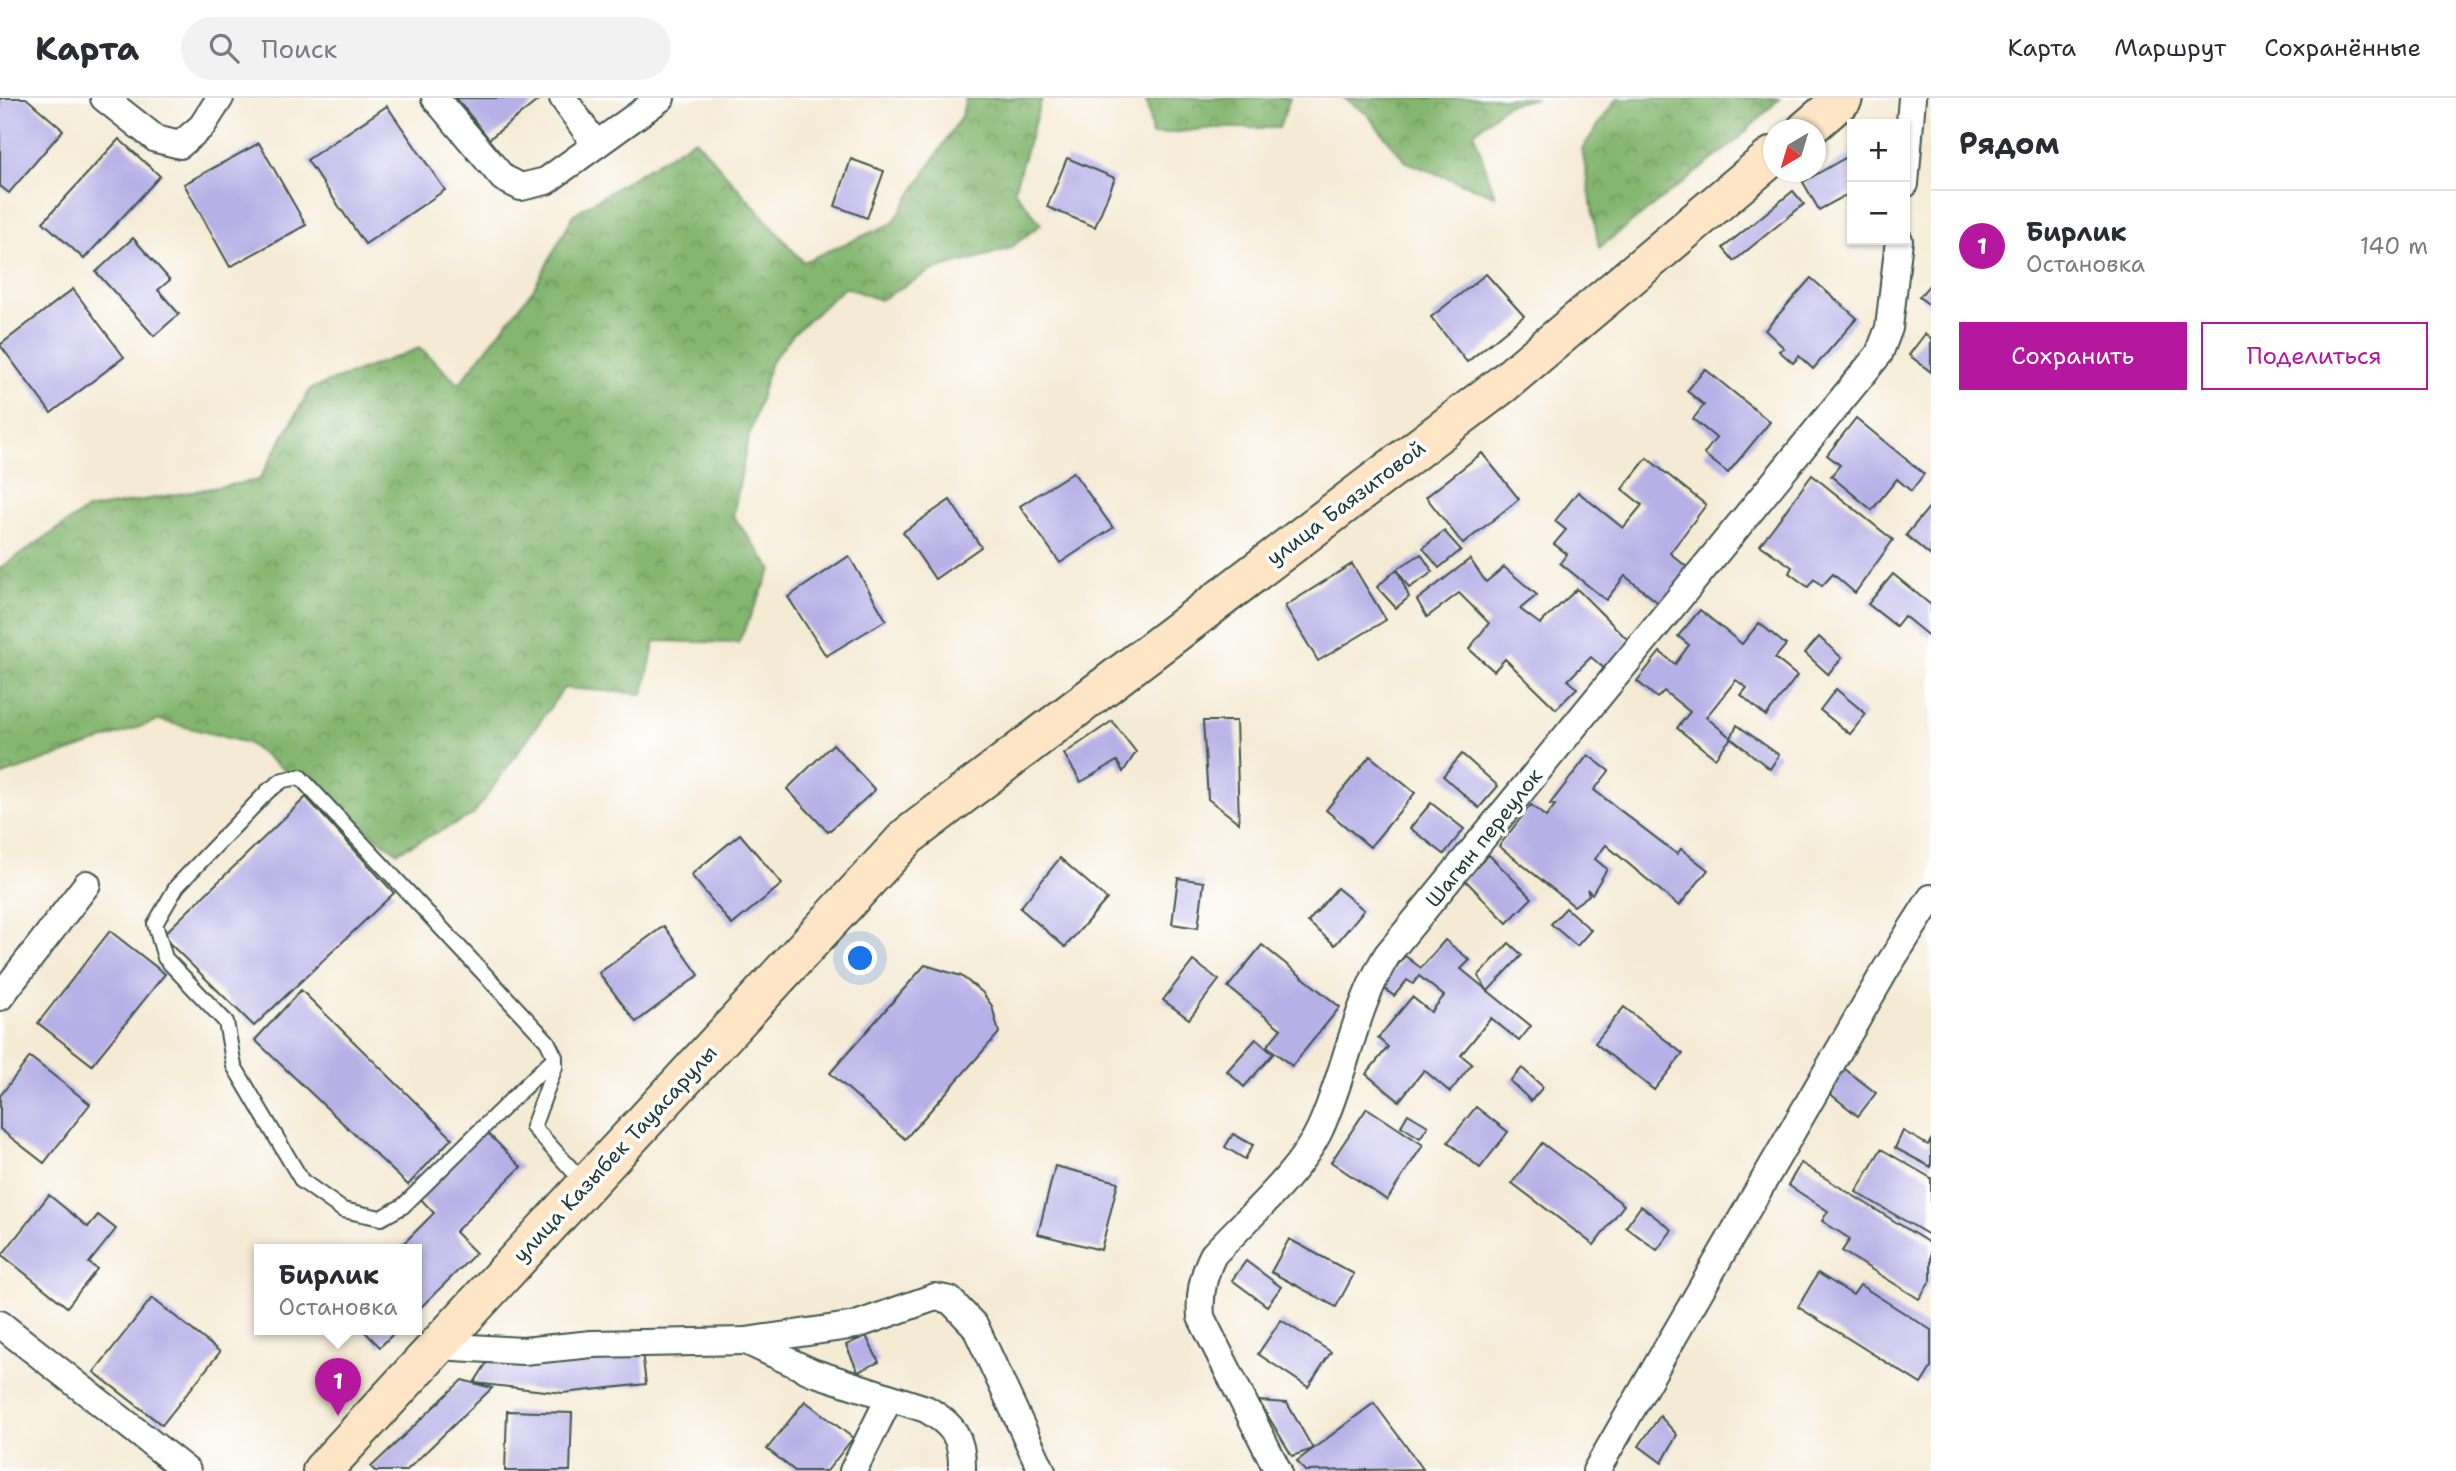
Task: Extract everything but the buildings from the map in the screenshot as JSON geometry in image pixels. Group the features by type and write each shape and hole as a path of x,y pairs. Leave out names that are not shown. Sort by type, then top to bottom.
{"street":[{"path":"104,98 156,139 180,145 202,126 220,98"},
{"path":"435,98 503,178 521,187 546,181 661,98"},
{"path":"563,98 596,145"},
{"path":"1819,119 1843,98"},
{"path":"1905,182 1912,98"},
{"name":"улица Баязитовой","path":"908,836 1504,383 1763,164"},
{"name":"Шагын переулок","path":"1279,1471 1201,1317 1200,1299 1204,1272 1213,1255 1296,1165 1319,1130 1368,985 1387,955 1879,354 1889,328 1898,245"},
{"name":"улица Казыбек Тауасарулы","path":"330,1469 437,1346 908,836"},
{"path":"0,997 87,884"},
{"path":"1596,1471 1886,969 1931,898"},
{"path":"437,1346 523,1351 592,1344 746,1340 856,1325 935,1297 950,1300 975,1326 1042,1471"},
{"path":"0,1324 187,1471"},
{"path":"746,1340 813,1372 926,1409 952,1428 963,1449 962,1471"},
{"path":"853,1471 889,1399"}],"lane":[{"path":"555,1057 403,1206 381,1218 342,1210 302,1181 234,1066 226,1022 165,958 155,924 177,886 268,792 283,779 300,777 547,1041 555,1057 555,1067 533,1127 586,1185"}],"green space":[{"path":"966,98 1042,98 1014,190 1041,224 1009,249 931,271 880,300 845,287 794,333 771,362 747,444 733,516 772,569 738,643 655,641 643,694 564,688 473,815 397,852 247,743 159,720 0,776 0,568 86,510 259,480 310,389 420,348 459,384 534,288 574,214 695,139 803,262 893,223 962,115"},
{"path":"1146,98 1290,98 1279,128 1214,128 1152,135"},
{"path":"1344,98 1537,98 1506,105 1474,133 1495,196 1406,162 1367,114"},
{"path":"1617,98 1780,98 1735,142 1599,248 1582,149"}],"place":[{"name":"Бирлик","path":"338,1416"}]}
